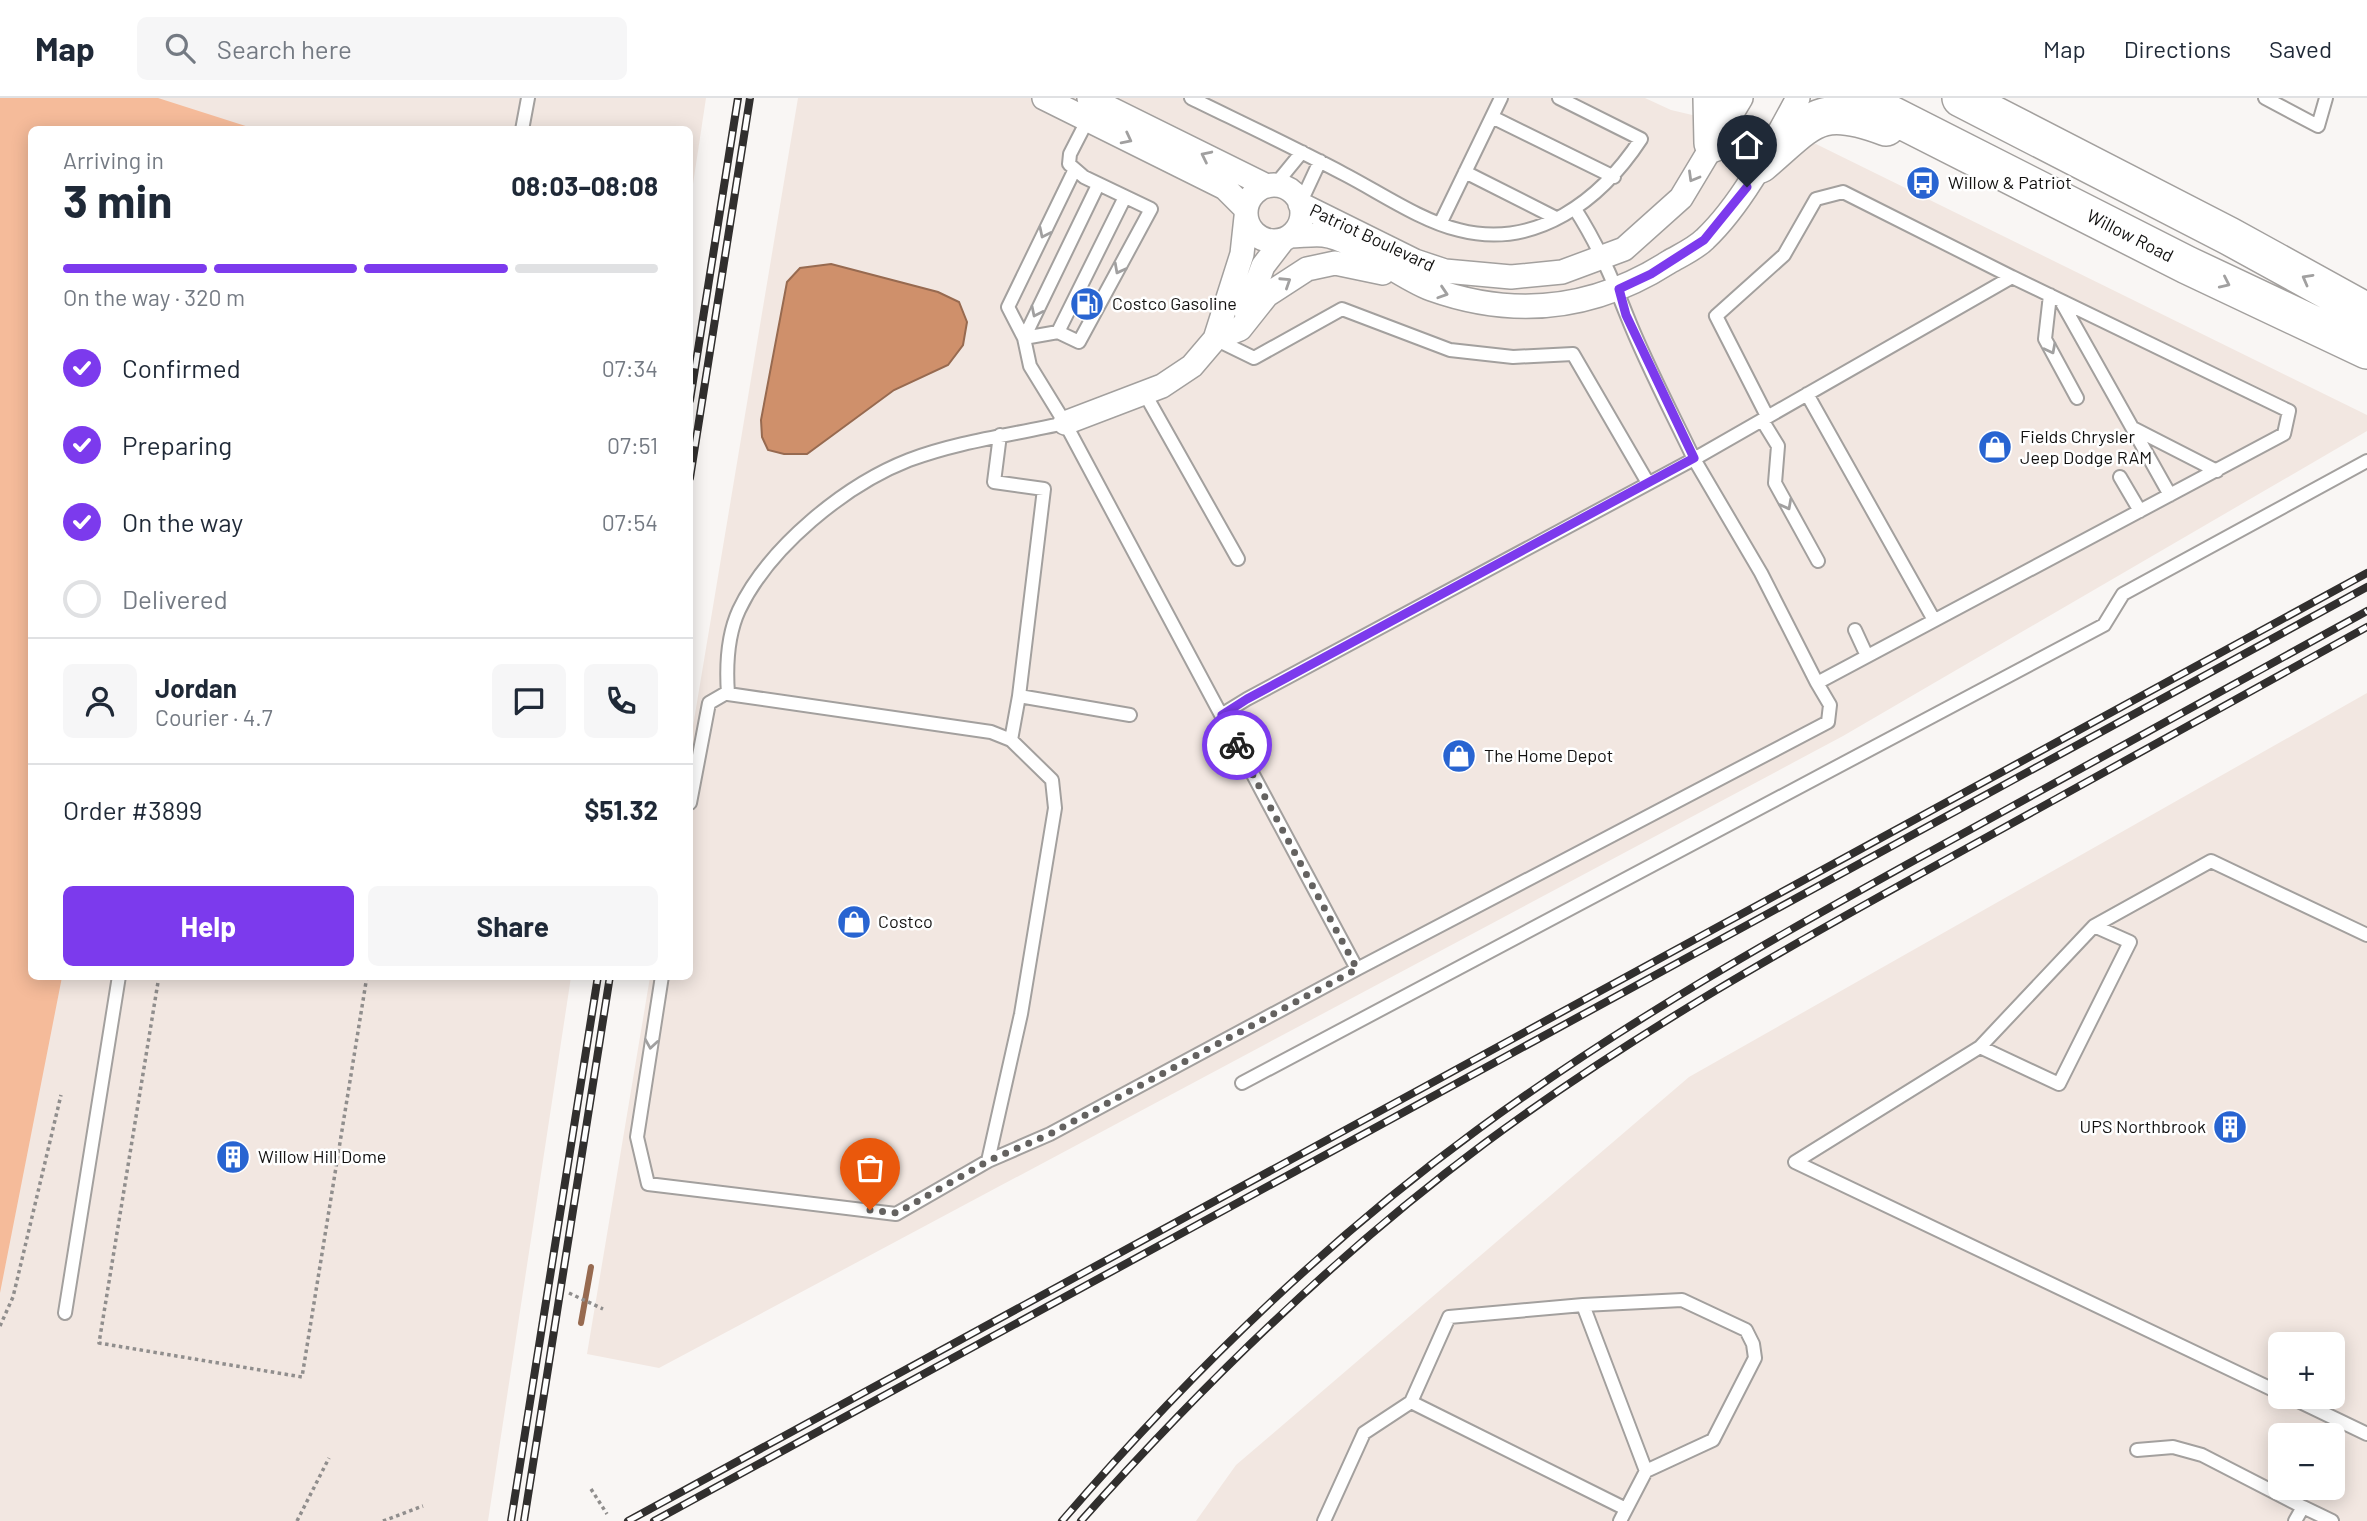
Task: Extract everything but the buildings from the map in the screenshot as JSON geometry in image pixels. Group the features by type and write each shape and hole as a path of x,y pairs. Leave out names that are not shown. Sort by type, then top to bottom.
{"main road":[{"path":"1712,98 1713,143"},
{"name":"Willow Road","path":"1858,98 2187,265 2367,350"},
{"path":"1961,98 2229,236 2367,312"},
{"path":"1989,98 2121,165 2229,236"},
{"path":"1760,164 1813,119 1835,114 1861,118 1932,145 2137,249 2187,265"}],"street":[{"name":"Patriot Boulevard","path":"1044,98 1093,104 1271,186 1291,191 1300,204 1415,261 1466,275 1511,277 1562,272 1624,249 1681,198 1741,98"},
{"name":"Patriot Boulevard","path":"1093,104 1225,188 1246,213 1259,237 1275,242 1287,238 1325,235 1384,263 1413,282 1458,298 1507,307 1546,306 1602,297 1651,274 1704,240 1760,164 1798,98"},
{"path":"1065,424 1145,394 1192,366 1215,339 1242,254 1246,213 1253,194 1271,186"},
{"name":"Patriot Boulevard","path":"1287,238 1301,222 1300,204"},
{"path":"1240,329 1263,266 1287,238"},
{"path":"1215,339 1240,329 1267,295 1307,269 1335,263 1413,282"}],"lane":[{"path":"523,126 528,98"},
{"path":"1191,98 1440,224 1494,236 1542,225 1574,209 1614,177 1641,139 1559,98"},
{"path":"1440,224 1501,98"},
{"path":"2265,98 2318,126 2326,98"},
{"path":"1024,338 1058,332 1079,342 1151,209 1098,185 1074,171 1069,164 1070,154 1093,104"},
{"path":"1492,117 1614,177"},
{"path":"1271,186 1302,152"},
{"path":"1300,204 1320,161"},
{"path":"1074,171 1008,307 1024,338 1025,357 1065,424 1357,969"},
{"path":"1465,172 1556,218"},
{"path":"1024,338 1098,185"},
{"path":"1817,683 2284,434 2289,411 1843,192 1816,199 1784,255 1716,316 1778,446 1775,483 1818,561"},
{"path":"1058,332 1125,197"},
{"path":"661,980 637,1137 648,1184 897,1213 988,1161 1060,1129 1357,969 1828,722 1830,705 1760,573 1694,458 1626,315 1619,289 1574,209"},
{"path":"1222,715 1694,458 2012,277"},
{"path":"2055,298 2045,340 2077,398"},
{"path":"2055,298 2170,495"},
{"path":"1215,339 1254,358 1342,309 1450,350 1513,357 1573,354 1648,483"},
{"path":"1145,394 1238,559"},
{"path":"1807,394 1934,620"},
{"path":"728,692 728,652 739,610 769,566 809,524 848,494 907,461 972,440 1065,424"},
{"path":"2132,427 2217,471"},
{"path":"1000,435 994,482 1044,489 1019,696 1011,740"},
{"path":"1242,1083 2104,625 2123,594 2367,461"},
{"path":"2120,477 2140,511"},
{"path":"1855,630 1867,656"},
{"path":"693,787 709,703 728,692 991,732 1011,740 1052,780 1055,808 1021,1014 988,1161"},
{"path":"1019,696 1130,715"},
{"path":"2268,1387 1795,1162 1980,1047 2094,926 2211,861 2367,935"},
{"path":"1980,1047 2059,1084 2130,943 2094,926"},
{"path":"65,1312 118,980"},
{"path":"1324,1521 1364,1433 1411,1402 1449,1317 1583,1305 1682,1300 1746,1330 1754,1344 1755,1358 1713,1440 1646,1471 1623,1515 1411,1402"},
{"path":"1583,1305 1646,1471"},
{"path":"2315,1409 2367,1434"},
{"path":"2137,1450 2173,1447 2202,1454 2332,1521"},
{"path":"2295,1521 2302,1507"}],"path":[{"path":"158,980 99,1343 302,1377 366,980"},
{"path":"0,1326 13,1297 61,1095"},
{"path":"569,1293 603,1308"},
{"path":"297,1521 329,1458"},
{"path":"591,1489 607,1514"},
{"path":"383,1521 423,1506"}],"shaded area":[{"path":"0,98 706,98 693,184 693,126 28,126 28,980 571,980 488,1521 0,1521"},
{"path":"0,98 158,98 246,126 28,126 28,980 61,980 0,1293"},
{"path":"798,98 1645,98 1671,110 1816,144 2367,415 2367,431 1843,736 659,1368 587,1354 649,980 693,980 693,726"},
{"path":"831,264 938,292 959,302 967,322 963,345 948,365 894,390 807,454 784,454 768,450 762,437 761,420 787,282 800,268"},
{"path":"2367,693 2367,1521 1196,1521 1236,1465 1689,1077"}],"waterway":[{"path":"581,1323 591,1267"}],"railway":[{"path":"693,381 738,98"},
{"path":"693,459 750,98"},
{"path":"628,1521 2367,573"},
{"path":"654,1521 2367,587"},
{"path":"1062,1521 1109,1467 1207,1364 1311,1265 1420,1173 1533,1090 1648,1015 1765,944 2367,611"},
{"path":"1081,1521 1175,1419 1324,1275 1430,1185 1541,1103 1655,1028 1772,957 2367,627"},
{"path":"511,1521 597,980"},
{"path":"524,1521 609,980"}],"way so far":[{"path":"870,1210 897,1213 988,1161 1050,1134 1357,969 1237,745"}],"place":[{"name":"Willow & Patriot","path":"1923,183"},
{"name":"Costco Gasoline","path":"1087,304"},
{"name":"Fields Chrysler Jeep Dodge RAM","path":"1995,447"},
{"name":"The Home Depot","path":"1459,756"},
{"name":"Costco","path":"854,922"},
{"name":"UPS Northbrook","path":"2230,1127"},
{"name":"Willow Hill Dome","path":"233,1157"}],"route":[{"path":"1237,745 1222,715 1247,699 1694,458 1626,315 1619,289 1651,274 1704,240 1747,187"}]}
